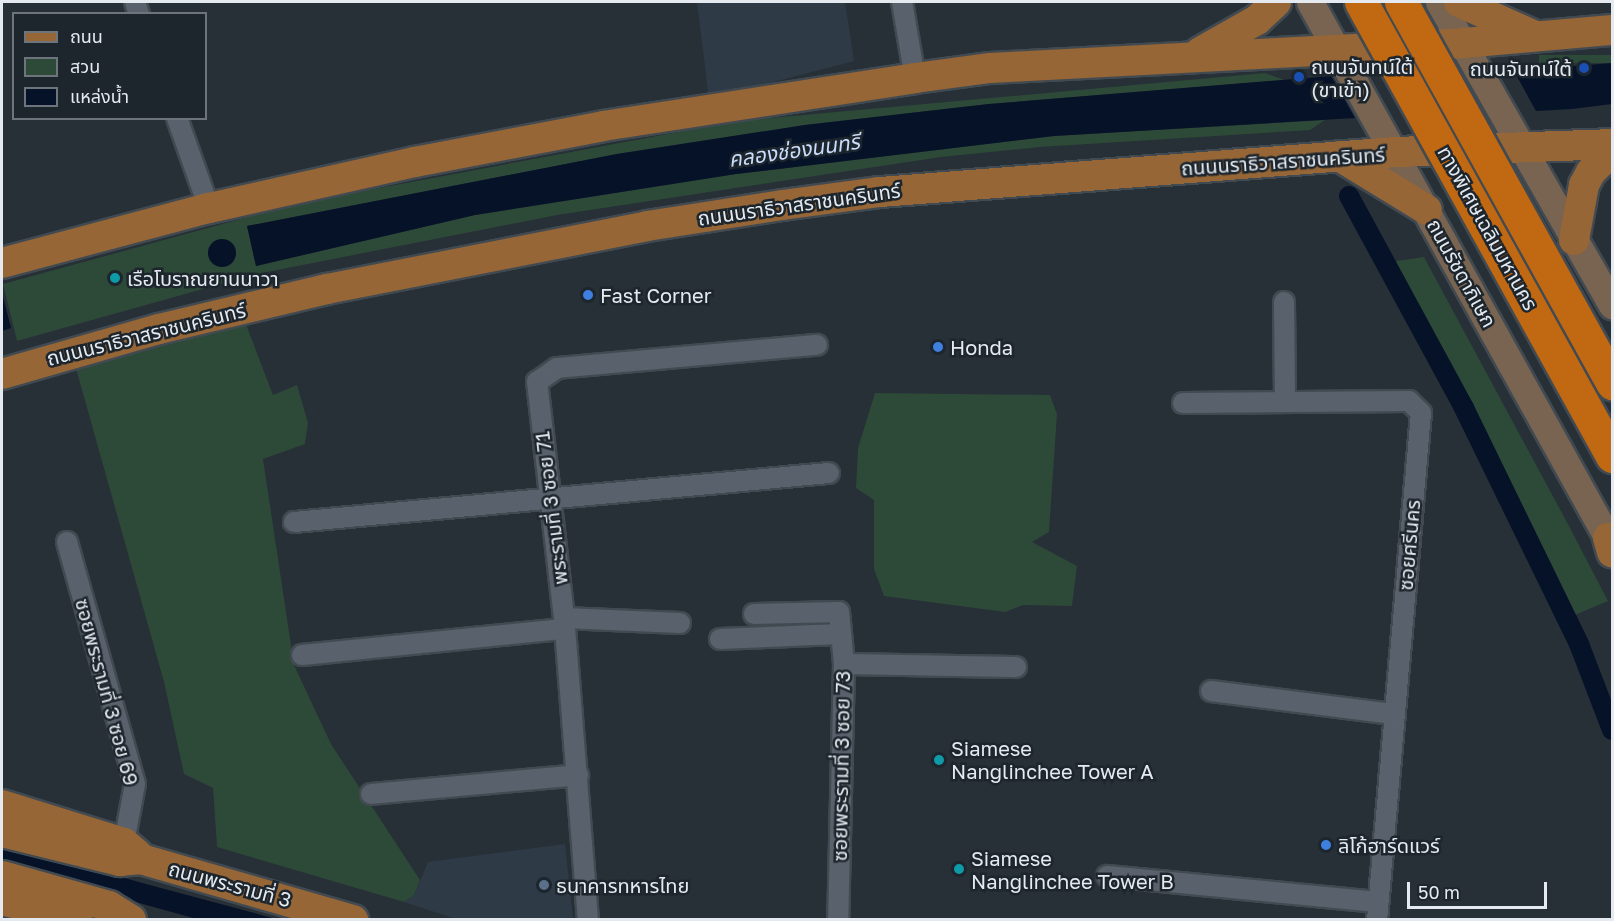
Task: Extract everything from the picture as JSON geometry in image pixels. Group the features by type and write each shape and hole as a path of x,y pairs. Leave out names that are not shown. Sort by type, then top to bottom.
{"highway":[{"name":"ทางพิเศษเฉลิมมหานคร","path":"1362,2 1612,456"},
{"name":"ทางพิเศษเฉลิมมหานคร","path":"1401,2 1612,383"}],"main road":[{"path":"1192,56 1257,20 1276,2"},
{"name":"ถนนรัชดาภิเษก","path":"1310,2 1396,152 1611,545"},
{"path":"1439,2 1612,304"},
{"path":"1460,2 1539,37"},
{"path":"2,263 208,208 516,142 915,78 990,68 1463,43 1612,30"},
{"name":"ถนนนราธิวาสราชนครินทร์","path":"2,374 136,336 327,289 646,226 880,192 1396,152 1612,144"},
{"path":"1574,240 1584,185 1591,172 1612,151"},
{"path":"1340,156 1426,210"},
{"name":"ถนนพระรามที่ 3","path":"2,805 133,851 353,920"},
{"name":"ถนนพระรามที่ 3","path":"2,832 120,861 133,851"},
{"path":"2,876 110,906 131,920"},
{"path":"2,900 76,920"}],"street":[{"path":"902,2 915,78"},
{"path":"178,120 208,208"},
{"path":"1284,302 1286,402"},
{"name":"พระรามที่ 3 ซอย 71","path":"588,920 564,624 537,382 545,373 556,368 817,345"},
{"name":"ซอยศรีนคร","path":"1183,403 1409,401 1421,413 1377,911"},
{"path":"294,522 550,495 829,472"},
{"name":"ซอยพระรามที่ 3 ซอย 69","path":"67,542 135,784 133,851"},
{"name":"ซอยพระรามที่ 3 ซอย 73","path":"754,614 839,612 844,664 838,920"},
{"path":"302,655 564,624 680,623"},
{"path":"720,639 841,634"},
{"path":"844,664 1016,667"},
{"path":"1211,691 1394,714"},
{"path":"371,794 578,775"},
{"path":"1107,876 1377,911"}],"shaded area":[{"path":"697,2 845,2 854,61 709,99"},
{"path":"565,844 573,919 456,919 404,902 414,895 428,862"}],"green space":[{"path":"1539,55 1612,55 1612,63 1539,63"},
{"path":"1265,73 1284,80 989,104 805,125 617,154 247,226 256,266 475,215 736,174 1054,136 1325,120 1310,130 1040,147 941,157 557,215 257,274 17,341 3,284 299,203 737,121"},
{"path":"1424,257 1608,601 1570,617 1447,367 1390,262"},
{"path":"244,319 273,395 297,385 308,423 305,444 263,459 294,665 331,744 420,880 414,895 404,902 217,847 213,788 184,774 164,682 75,365"},
{"path":"875,393 1050,395 1057,414 1049,532 1032,542 1077,566 1072,606 1023,605 1005,612 884,596 874,569 874,500 856,488 858,448"}],"water":[{"path":"1612,63 1612,104 1572,109 1536,111 1514,71"},
{"name":"คลองช่องนนทรี","path":"1331,76 1355,118 1054,136 736,174 475,215 256,266 247,226 617,154 805,125 989,104"},
{"path":"222,239 232,243 236,253 232,263 222,267 212,263 208,253 212,243"},
{"path":"2,293 11,328 2,331"},
{"path":"2,844 276,919 197,919 2,865"}],"waterway":[{"path":"1349,196 1464,408 1579,644 1612,730"}],"place":[{"name":"ถนนจันทน์ใต้","path":"1584,68"},
{"name":"ถนนจันทน์ใต้ (ขาเข้า)","path":"1299,77"},
{"name":"เรือโบราณยานนาวา","path":"115,278"},
{"name":"Fast Corner","path":"588,295"},
{"name":"Honda","path":"938,347"},
{"name":"Siamese Nanglinchee Tower A","path":"939,760"},
{"name":"ลิโก้ฮาร์ดแวร์","path":"1326,845"},
{"name":"Siamese Nanglinchee Tower B","path":"959,869"},
{"name":"ธนาคารทหารไทย","path":"544,885"}]}
